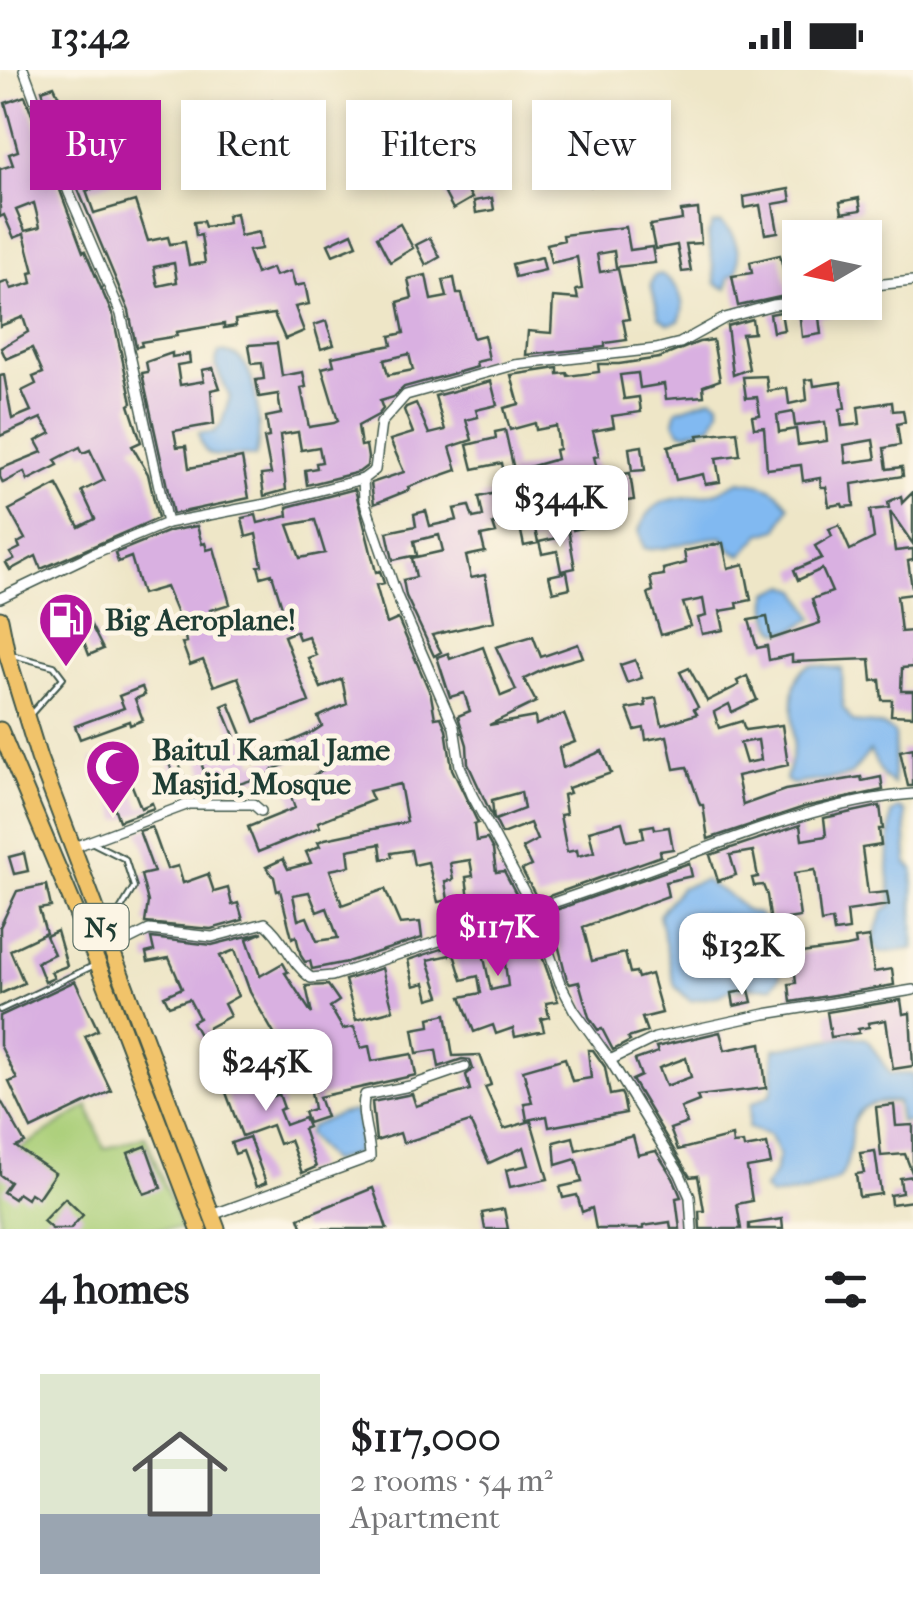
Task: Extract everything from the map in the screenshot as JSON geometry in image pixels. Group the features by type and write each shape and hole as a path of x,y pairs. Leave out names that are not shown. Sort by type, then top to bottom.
{"highway":[{"name":"N5","path":"0,619 26,719 107,944 215,1222"},
{"name":"N5","path":"0,730 98,964 198,1229"}],"street":[{"path":"24,70 120,314 167,523"},
{"path":"882,285 913,282"},
{"path":"0,598 167,523 266,504 363,479 375,470 381,423 406,395 514,365 656,349 680,343 725,318 782,304"},
{"path":"363,479 364,500 397,596 454,727 460,766 472,795 534,910 574,1010 610,1060 680,1174 690,1197 692,1229"},
{"path":"107,944 149,930 212,938 265,923 280,936 301,971 311,978 332,976 534,910 791,818 884,796 913,794"},
{"path":"74,846 189,804 254,804 261,812"},
{"path":"610,1060 654,1038 765,1014 913,990"},
{"path":"215,1222 370,1157 362,1104 365,1095 410,1086 465,1068"}],"lane":[{"path":"7,654 54,666 63,678 26,719"},
{"path":"91,841 124,859 134,887 107,944"},
{"path":"0,1010 98,964"}],"green space":[{"path":"88,1106 104,1149 145,1136 182,1229 0,1229 0,1162"}],"water":[{"path":"721,223 734,239 738,258 737,272 729,277 727,289 716,284 708,235 713,224"},
{"path":"661,274 677,288 682,301 679,321 669,324 659,317 651,284 654,276"},
{"path":"219,352 240,359 251,380 258,422 255,457 212,455 201,444 199,433 214,432 221,425 230,397 215,365"},
{"path":"712,398 719,402 719,410 712,425 686,433 679,431 674,421 677,410"},
{"path":"740,481 768,487 789,506 778,529 761,534 742,555 732,551 723,537 660,549 644,548 639,530 655,507 673,499 717,492"},
{"path":"787,585 798,590 814,618 793,630 779,632 770,619 768,598 769,593"},
{"path":"812,665 842,669 843,708 853,722 881,726 895,735 893,784 883,776 870,751 844,777 792,784 786,780 793,748 794,688 803,670"},
{"path":"899,808 905,812 907,864 913,869 913,949 879,953 873,942 883,911 892,905 888,869 891,813"},
{"path":"704,880 746,911 759,914 780,976 772,987 733,988 721,995 690,1001 675,986 659,915 680,888"},
{"path":"850,1036 867,1039 890,1074 913,1074 913,1121 900,1122 897,1102 864,1107 856,1115 846,1166 839,1179 807,1192 770,1196 764,1189 774,1174 779,1155 769,1135 748,1128 751,1104 770,1095 772,1090 774,1049"},
{"path":"355,1111 360,1130 356,1153 331,1162 307,1134 310,1127"}],"building":[{"path":"54,86 60,100 45,100 42,90"},
{"path":"25,96 30,109 30,190 60,190 113,316 132,403 129,405 141,442 132,446 148,474 158,518 41,569 36,556 10,570 6,563 14,559 10,553 20,548 18,543 25,539 9,510 57,485 79,527 95,519 82,491 104,480 90,450 83,453 80,447 55,460 58,465 28,480 24,472 3,483 0,477 0,469 42,452 36,441 51,433 41,418 0,436 0,376 4,375 12,419 31,411 22,391 36,384 33,377 43,373 32,348 6,359 1,348 28,332 23,317 0,326 0,284 8,281 11,289 32,283 30,273 34,272 24,234 14,238 4,215 0,217 0,169 13,165 9,154 18,151 5,103","holes":["34,203 40,227 25,231 16,210"]},
{"path":"789,189 791,201 773,204 778,232 765,234 760,205 745,208 744,197"},
{"path":"78,190 89,190 94,213 135,201 148,241 168,237 170,244 185,242 189,265 205,263 201,235 196,236 194,222 203,221 205,227 228,223 227,215 236,213 240,236 259,232 261,249 248,251 256,274 272,268 275,276 291,271 295,286 305,284 309,304 295,307 304,331 285,339 274,314 235,320 236,326 224,328 224,324 176,332 177,336 141,342 142,346 136,347 129,311","holes":["174,263 177,282 158,286 154,267"]},
{"path":"467,190 472,198 453,209 444,192"},
{"path":"492,198 494,210 476,213 474,201"},
{"path":"859,198 861,210 842,213 840,202"},
{"path":"698,209 701,243 686,244 691,271 682,272 677,245 655,249 650,225 682,220 681,211"},
{"path":"400,224 413,248 390,262 377,237"},
{"path":"626,227 630,250 652,247 655,263 616,267 614,251 597,254 600,272 618,269 629,319 623,320 627,340 605,343 605,347 526,355 528,331 551,333 553,297 578,299 576,290 582,289 577,257 551,263 547,244 564,240 563,235"},
{"path":"352,233 357,245 333,255 328,244"},
{"path":"430,238 440,257 426,265 416,245"},
{"path":"780,255 782,297 738,306 732,276 752,273 750,262"},
{"path":"542,257 545,270 515,277 512,264"},
{"path":"426,275 431,300 447,297 443,280 454,278 473,338 484,335 489,359 476,362 477,367 404,387 394,397 380,401 383,409 378,415 358,426 361,446 366,445 368,458 367,466 359,472 307,485 305,470 317,468 316,463 322,462 319,447 301,450 298,432 280,435 286,490 264,496 261,475 271,474 264,438 269,437 266,417 281,414 278,394 259,397 256,380 264,379 262,363 252,364 249,345 277,343 282,376 303,372 306,387 301,388 309,427 334,423 338,421 322,368 334,365 332,357 392,345 390,336 404,333 398,302 412,298 408,279","holes":["409,354 413,370 388,375 384,360"]},
{"path":"781,312 784,330 773,332 770,314"},
{"path":"752,319 754,333 742,334 749,369 733,375 727,326"},
{"path":"800,320 819,320 821,334 802,337"},
{"path":"326,321 334,345 321,349 314,325"},
{"path":"713,340 720,380 703,386 704,396 666,399 664,384 640,388 638,373 620,375 624,399 639,397 641,412 612,416 614,427 593,431 599,456 594,457 602,488 584,492 579,474 562,477 568,505 586,501 591,526 573,530 568,507 532,515 538,543 524,546 519,522 493,524 496,533 481,536 485,552 466,556 471,578 485,575 494,621 432,635 441,652 434,656 406,596 403,580 416,577 412,558 443,551 439,535 414,541 417,555 393,560 387,532 416,526 414,514 426,511 430,526 457,520 454,509 469,506 473,518 483,516 479,497 511,489 508,473 557,459 556,426 536,430 535,423 510,430 504,408 519,404 511,375 558,368 558,374 568,376 599,372 598,364 659,358"},
{"path":"172,353 172,357 189,354 190,363 177,365 180,385 204,381 202,370 213,368 220,388 211,390 214,424 174,431 177,447 186,446 189,468 242,458 249,498 173,514 142,373 148,372 146,362"},
{"path":"766,376 768,391 787,388 789,404 807,400 805,380 813,379 814,386 841,382 845,408 840,409 842,426 860,424 858,407 892,402 893,411 903,410 905,422 897,424 900,445 884,448 887,469 902,467 903,476 852,484 854,506 843,507 829,506 820,478 803,481 801,465 767,469 764,427 754,428 752,416 760,415 757,397 746,398 743,377","holes":["793,412 795,426 825,422 827,441 798,445 796,429 779,432 777,415","873,440 876,459 846,463 844,445"]},
{"path":"491,381 497,405 476,410 478,417 466,420 472,440 450,447 457,470 374,504 371,483 404,472 390,440 413,433 406,407 416,403 429,434 445,430 435,396"},
{"path":"505,430 514,470 504,473 502,463 473,469 467,445 496,438 495,432"},
{"path":"737,431 740,455 716,458 720,482 705,484 703,474 676,480 668,446 699,439 698,435"},
{"path":"642,446 645,470 632,471 629,448"},
{"path":"630,473 634,500 621,502 617,475"},
{"path":"355,489 376,572 380,571 384,583 376,585 387,624 398,619 431,695 435,718 441,717 446,729 452,769 478,823 474,824 476,841 487,839 496,872 504,871 522,905 451,929 446,903 469,899 466,877 473,876 470,860 450,863 453,880 445,881 448,900 438,902 428,862 414,865 411,850 391,853 392,857 382,859 380,844 348,850 350,866 330,870 342,905 385,889 400,924 420,922 422,938 312,969 310,961 305,962 301,956 296,936 292,938 280,890 277,891 274,877 266,867 283,859 288,869 311,863 306,852 325,839 407,822 400,784 369,791 373,800 258,852 248,827 295,808 288,788 324,770 316,751 272,770 273,773 230,787 225,772 207,779 197,752 235,738 222,706 229,703 254,764 278,756 274,749 313,732 322,726 318,717 347,704 342,679 321,688 308,658 316,655 308,636 299,639 296,631 284,636 309,702 255,722 238,677 214,686 203,660 190,665 182,643 186,642 184,631 166,587 142,594 131,557 118,562 115,553 169,531 197,526 202,544 207,550 214,548 230,604 210,610 219,634 283,610 272,574 261,577 256,534 246,537 242,518 256,515 258,523 288,516 287,507","holes":["315,520 325,553 300,558 288,525","309,892 317,912 327,908 338,938 317,941 307,917 298,920 293,895"]},
{"path":"913,492 913,544 890,511 895,551 913,549 913,560 908,561 913,594 897,596 901,632 912,631 913,667 902,668 901,691 913,691 913,716 891,715 892,700 882,700 880,680 872,681 870,659 792,662 792,655 769,660 767,646 757,648 749,620 767,617 771,639 820,623 812,599 832,592 822,569 798,580 794,570 822,558 815,546 832,536 829,529 839,525 850,550 874,538 870,510 889,508 888,502 901,496 902,503"},
{"path":"568,529 575,568 561,571 557,551 542,554 539,542 561,537 559,531"},
{"path":"723,543 728,568 744,564 751,600 737,603 738,608 720,611 724,630 702,634 698,618 706,616 703,599 683,603 691,626 661,635 648,593 653,591 650,577 664,575 663,569 686,563 684,551"},
{"path":"567,572 570,588 553,592 549,576"},
{"path":"84,611 103,649 89,655 74,615"},
{"path":"533,636 541,657 578,644 583,657 524,679 536,702 489,725 535,717 536,725 564,714 575,742 559,748 563,768 602,751 611,773 568,788 570,793 563,795 566,814 560,815 567,852 577,850 578,856 594,852 589,831 622,822 627,841 644,838 642,827 669,827 673,849 538,900 522,870 531,866 522,848 537,840 530,823 502,834 495,820 524,809 521,792 492,800 494,820 468,764 458,716 470,711 464,693 450,697 437,657 448,653 450,659 483,647 501,696 516,690 496,647"},
{"path":"635,660 642,678 627,683 620,665"},
{"path":"689,668 707,701 739,685 737,681 747,676 757,700 732,712 729,704 714,712 719,728 742,721 745,730 782,725 788,765 737,776 743,805 785,790 861,777 862,781 881,777 883,790 804,807 708,839 703,805 687,767 674,769 667,736 646,740 644,728 635,730 627,709 646,706 645,700 656,698 662,725 697,714 694,709 698,707 680,672","holes":["758,740 761,760 746,763 740,743"]},
{"path":"142,687 145,695 135,699 143,720 130,725 129,721 80,739 75,726 124,708 119,696"},
{"path":"172,743 184,777 175,780 163,746"},
{"path":"913,748 913,786 908,786 900,751"},
{"path":"123,753 127,761 109,768 117,788 131,783 141,808 152,803 154,808 119,821 107,787 102,789 91,760"},
{"path":"880,806 881,845 862,848 868,894 887,892 889,905 847,911 849,930 834,932 832,920 821,922 815,870 794,873 800,917 787,919 791,944 774,946 767,895 763,885 754,886 752,878 758,877 753,851 730,855 736,875 718,881 710,855 800,825 802,840 826,836 824,818"},
{"path":"152,827 167,869 178,866 183,883 208,874 214,892 228,888 232,905 238,903 243,920 211,929 145,923 148,902 141,875 154,872 139,831"},
{"path":"24,853 28,871 14,874 9,857"},
{"path":"689,863 692,876 665,882 668,896 583,927 592,961 625,953 630,973 636,972 638,978 651,974 662,1013 642,1018 647,1032 628,1038 630,1041 613,1050 602,1029 598,1030 589,1017 579,982 570,984 567,980 550,912"},
{"path":"46,885 51,907 39,909 46,933 10,950 24,983 0,994 0,927 17,891"},
{"path":"529,920 558,1001 546,1003 549,1017 541,1019 544,1031 515,1037 513,1028 496,1034 493,1025 474,1032 461,997 481,993 478,976 462,980 454,954 428,960 440,996 429,999 425,983 414,986 408,960","holes":["503,948 508,986 491,990 483,953"]},
{"path":"57,931 67,966 51,972 54,978 45,982 37,962 54,954 46,936"},
{"path":"263,932 247,939 260,976 283,963 288,972 285,973 312,1014 306,986 328,985 339,1001 330,1007 343,1029 354,1027 361,1048 369,1046 372,1061 412,1054 416,1075 319,1097 326,1117 308,1123 304,1112 314,1109 307,1068 297,1074 250,992 235,950 220,956 238,996 224,1004 230,1016 208,1028 225,1059 215,1064 192,1022 199,1018 189,999 169,1006 164,996 182,988 169,958 148,962 146,953 154,951 151,938 212,945"},
{"path":"869,937 874,972 892,969 894,985 791,1002 789,984 796,983 793,954 856,945 855,939"},
{"path":"382,968 393,1010 356,1020 345,980"},
{"path":"75,981 98,1030 85,1036 111,1091 31,1129 9,1082 17,1079 0,1045 0,1016"},
{"path":"749,990 752,1002 734,1006 732,993"},
{"path":"901,1000 903,1014 910,1013 913,1066 893,1069 886,1020 868,1023 869,1027 858,1029 859,1033 831,1037 827,1012"},
{"path":"446,1014 453,1056 480,1055 491,1085 485,1087 504,1129 531,1121 548,1179 510,1187 506,1170 529,1165 524,1147 489,1163 470,1122 403,1143 400,1133 376,1141 372,1102 412,1094 416,1106 470,1090 466,1075 473,1069 470,1060 439,1067 436,1050 417,1053 413,1029 430,1026 429,1018"},
{"path":"720,1032 725,1050 761,1043 766,1088 697,1096 699,1101 681,1108 687,1123 670,1129 678,1150 732,1136 733,1144 743,1143 744,1148 767,1144 771,1164 747,1168 752,1201 737,1204 741,1229 700,1229 699,1211 704,1211 698,1176 690,1177 632,1080 641,1076 635,1060 658,1052 656,1047","holes":["686,1058 691,1077 666,1086 659,1068"]},
{"path":"588,1050 593,1050 605,1067 610,1095 621,1093 626,1113 549,1127 547,1116 527,1120 524,1103 532,1102 523,1070 565,1058 572,1081 591,1078"},
{"path":"265,1066 269,1077 254,1082 261,1101 279,1094 284,1108 279,1110 285,1125 304,1118 308,1127 303,1129 316,1167 302,1173 290,1140 279,1144 272,1125 242,1136 221,1079"},
{"path":"0,1099 25,1143 16,1147 55,1173 38,1198 30,1193 27,1199 18,1193 14,1199 3,1192 10,1182 0,1175"},
{"path":"894,1105 896,1126 913,1125 913,1175 905,1154 881,1156 876,1107"},
{"path":"633,1136 638,1155 656,1151 673,1178 681,1197 676,1198 680,1229 671,1229 670,1222 643,1229 596,1229 592,1208 582,1212 577,1195 563,1198 560,1187 582,1182 576,1159 556,1165 554,1142 573,1137 576,1150"},
{"path":"249,1137 266,1183 256,1187 243,1151 235,1154 231,1143"},
{"path":"146,1146 161,1188 144,1194 128,1153"},
{"path":"875,1151 881,1194 859,1197 856,1174 864,1173 860,1153"},
{"path":"913,1176 913,1201 891,1204 890,1195 902,1193 900,1178"},
{"path":"373,1188 387,1229 303,1229 299,1218"},
{"path":"65,1198 83,1215 70,1229 52,1229 43,1221"},
{"path":"504,1209 508,1229 485,1229 482,1213"},
{"path":"782,1219 783,1229 749,1229 749,1224"}],"place":[{"name":"Big Aeroplane!","path":"66,669"},
{"name":"Baitul Kamal Jame Masjid, Mosque","path":"113,816"}]}
